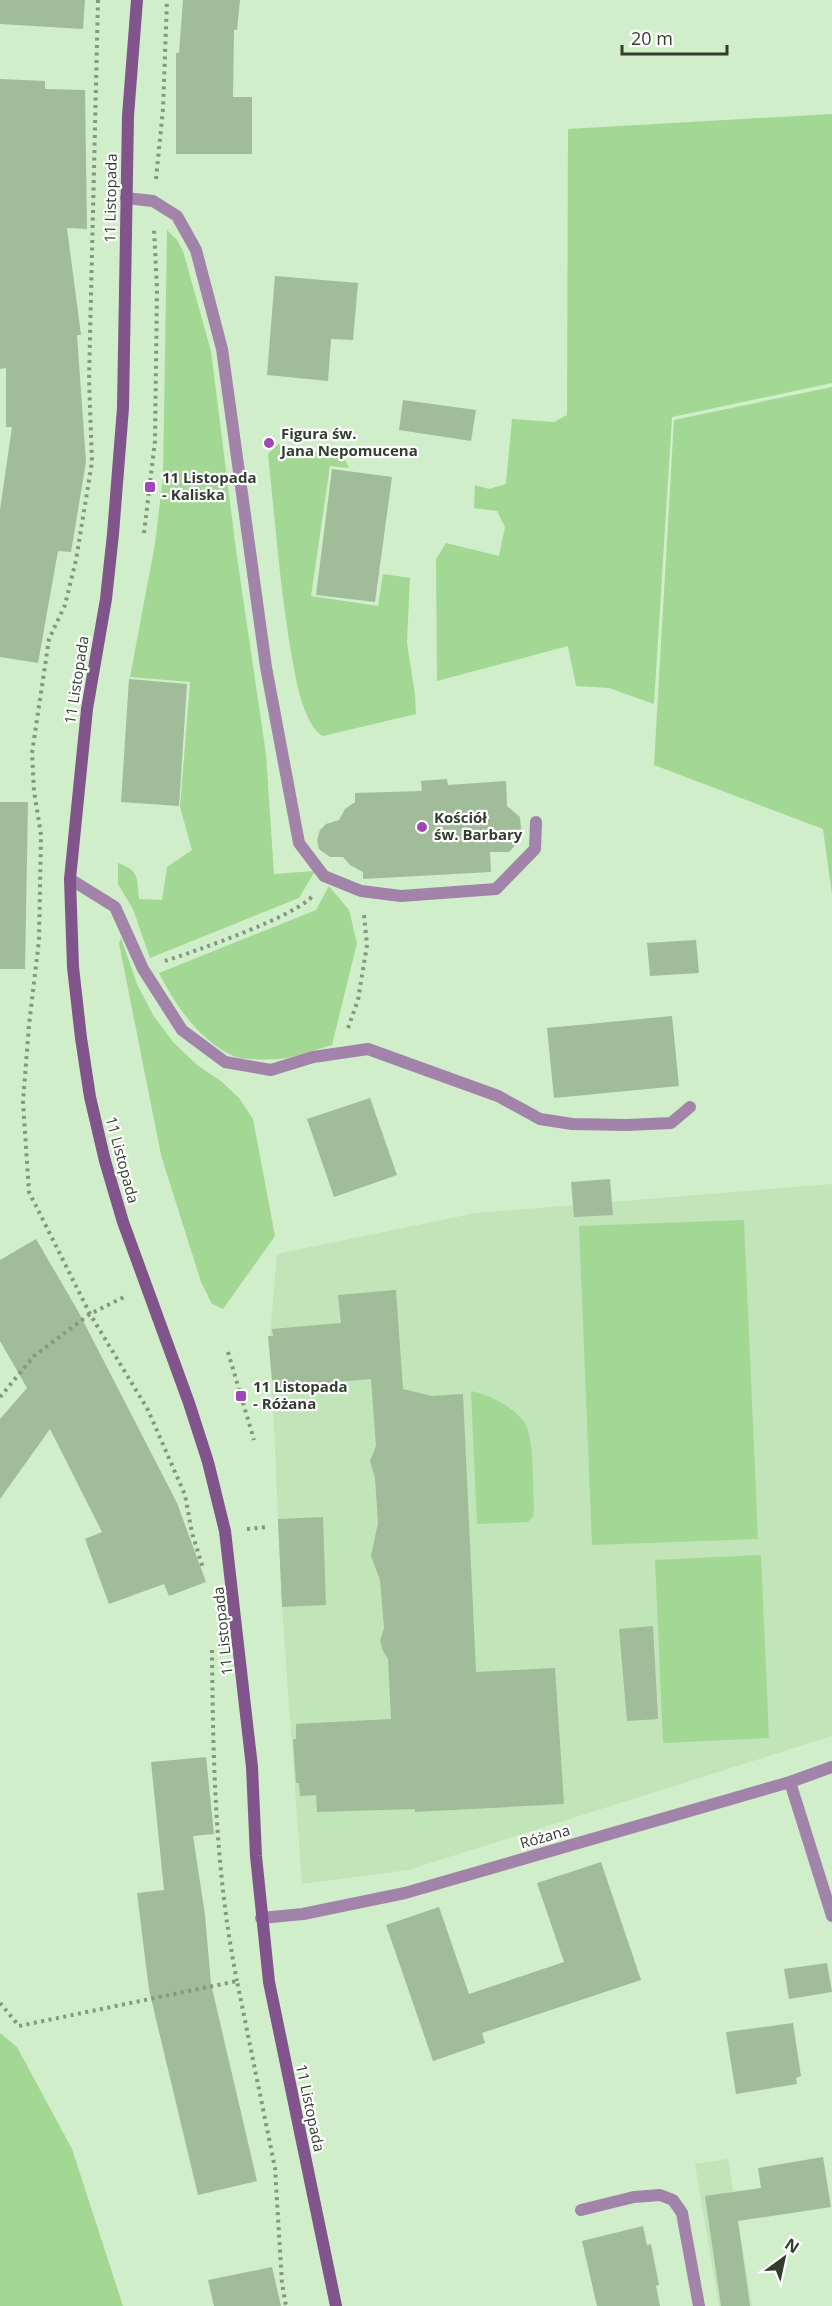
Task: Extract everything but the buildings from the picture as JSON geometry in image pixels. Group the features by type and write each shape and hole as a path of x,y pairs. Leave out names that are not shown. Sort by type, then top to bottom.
{"main road":[{"name":"11 Listopada","path":"137,0 129,105 123,408 106,599 87,709 70,879 73,967 90,1097 105,1161 123,1222 189,1402 208,1462 225,1531 252,1767 261,1918 271,1992 336,2306"}],"street":[{"path":"126,198 153,201 177,216 196,250 222,349 266,667 299,843 324,876 361,891 401,896 496,889 535,849 536,822"},
{"path":"70,879 115,908 143,969 182,1030 225,1062 271,1070 313,1058 368,1049 498,1096 540,1119 572,1124 671,1123 690,1107"},
{"name":"Różana","path":"261,1918 303,1914 405,1893 790,1782 832,1767"},
{"path":"790,1782 832,1916"},
{"path":"581,2210 634,2197 660,2195 674,2200 682,2214 699,2306"}],"path":[{"path":"98,0 89,380 92,462 76,560 65,604 49,639 32,753 34,791 41,835 39,940 23,1102 29,1192 90,1314 148,1410 185,1495 192,1533 204,1572"},
{"path":"144,533 155,441"},
{"path":"143,969 276,918 308,902 324,876"},
{"path":"339,1054 358,1000 367,945 361,891"},
{"path":"0,1396 34,1356 90,1314 146,1286"},
{"path":"228,1352 254,1440"},
{"path":"212,1642 213,1737 220,1854 229,1939 275,2168 282,2283 286,2306"},
{"path":"0,2003 19,2026 237,1981"}],"shaded area":[{"path":"832,114 832,383 672,417 654,704 609,688 576,686 568,646 437,681 436,559 446,543 499,556 505,527 497,511 474,508 475,485 489,489 506,484 512,419 554,422 567,415 568,129"},
{"path":"167,230 177,240 183,251 211,351 236,550 266,754 274,874 315,871 299,898 150,958 133,909 118,884 118,863 134,872 139,899 162,900 167,867 192,850 180,807 190,682 130,677 155,544 163,477"},
{"path":"832,387 832,895 823,829 654,765 674,420"},
{"path":"278,444 345,460 349,468 330,466 311,596 378,606 383,574 410,578 407,643 416,714 323,736 309,719 296,679 279,566 268,454"},
{"path":"329,886 349,910 357,943 332,1045 293,1057 254,1059 236,1057 212,1043 181,1010 159,973 316,910"},
{"path":"121,938 137,984 153,1015 173,1042 197,1065 221,1081 239,1098 253,1119 275,1236 223,1309 212,1304 201,1282 161,1155 119,943"},
{"path":"832,1184 832,1736 408,1870 302,1884 282,1607 270,1335 277,1254 476,1213"},
{"path":"744,1220 758,1539 592,1545 579,1226"},
{"path":"471,1391 502,1403 516,1413 526,1425 532,1453 534,1509 533,1516 528,1522 477,1524"},
{"path":"761,1555 769,1738 663,1743 655,1560"},
{"path":"0,2033 17,2047 72,2149 123,2306 0,2306"},
{"path":"728,2159 752,2306 719,2306 695,2164"}],"place":[{"name":"Figura św. Jana Nepomucena","path":"269,443"},
{"name":"11 Listopada - Kaliska","path":"150,487"},
{"name":"Kościół św. Barbary","path":"422,827"},
{"name":"11 Listopada - Różana","path":"241,1396"}]}
